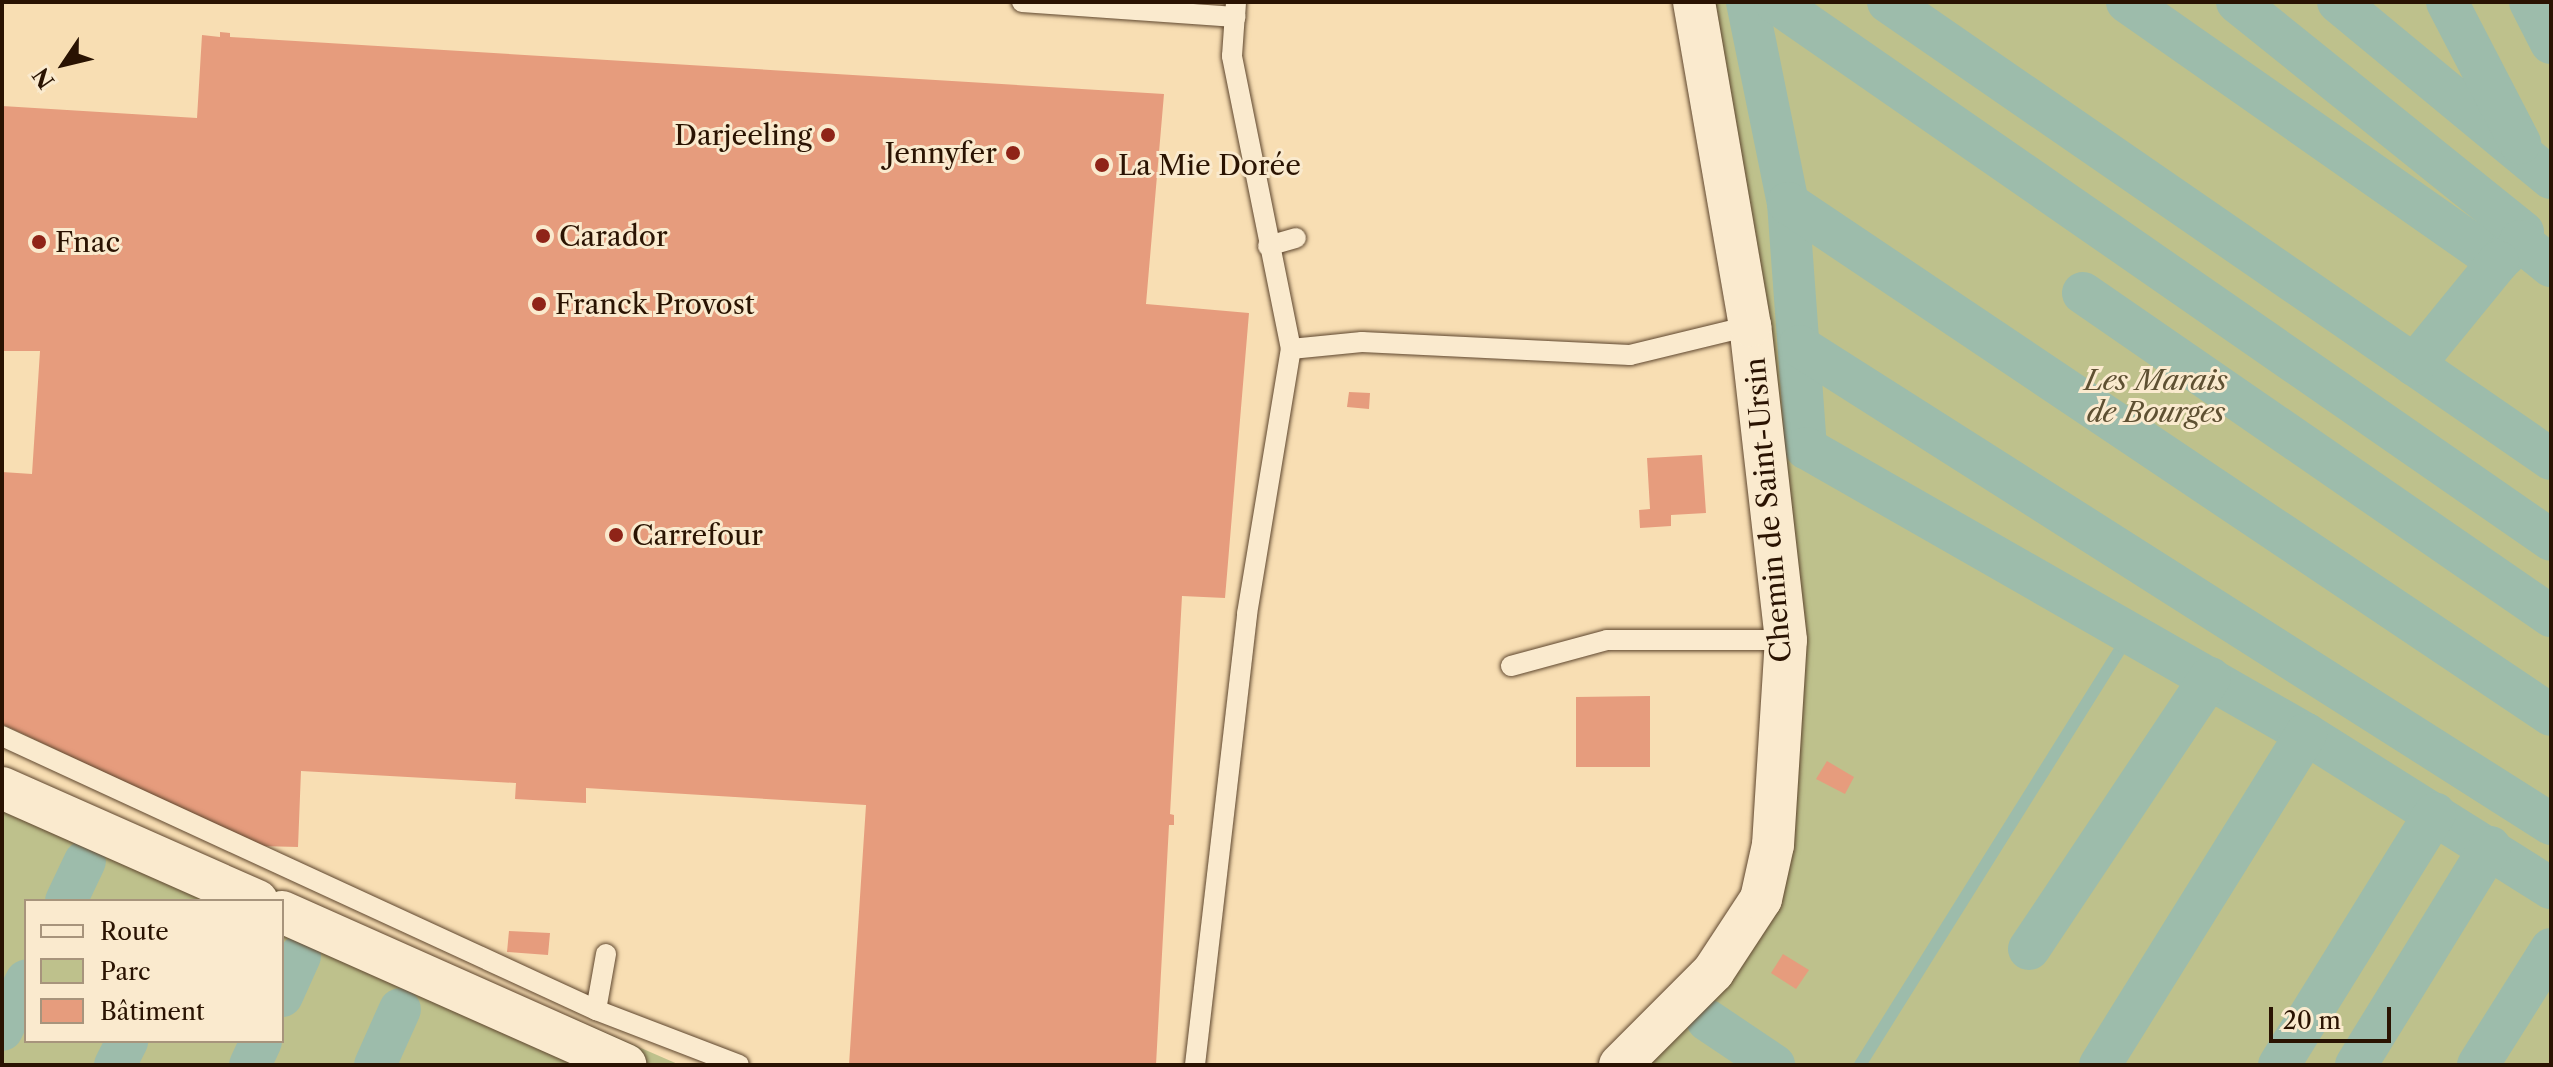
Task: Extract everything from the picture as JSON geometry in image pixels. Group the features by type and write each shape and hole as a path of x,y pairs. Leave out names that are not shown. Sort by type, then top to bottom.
{"street":[{"name":"Chemin de Saint-Ursin","path":"1620,1065 1713,972 1761,899 1773,845 1786,640 1750,326 1694,2"},
{"path":"2,788 252,899"},
{"path":"284,913 626,1065"}],"lane":[{"path":"1022,2 1236,10 1232,56 1291,349 1247,614 1195,1065"},
{"path":"1268,246 1296,238"},
{"path":"1291,349 1362,342 1630,355 1750,326"},
{"path":"1511,666 1607,640 1786,640"},
{"path":"2,736 596,1010 739,1065"},
{"path":"596,1010 606,954"}],"green space":[{"name":"Les Marais de Bourges","path":"1694,2 2551,2 2551,1065 1614,1065 1677,1013 1773,845 1786,640"},
{"path":"2,770 680,1065 2,1065"}],"building":[{"name":"Carrefour","path":"220,32 230,33 230,37 1164,94 1146,304 1249,313 1225,598 1182,596 1170,814 1174,815 1174,825 1169,825 1156,1065 849,1065 866,805 586,788 586,803 515,799 516,783 301,771 298,847 259,846 2,724 2,472 32,474 40,351 2,351 2,106 197,118 202,35 220,37"},
{"path":"1349,392 1370,393 1369,409 1347,407"},
{"path":"1702,455 1706,513 1671,515 1671,526 1640,528 1639,510 1650,509 1647,458"},
{"path":"1650,696 1650,767 1576,767 1576,697"},
{"path":"1827,761 1854,777 1845,794 1816,779"},
{"path":"509,931 550,933 548,955 507,952"},
{"path":"1783,954 1809,970 1796,989 1771,973"}],"waterway":[{"path":"1747,2 1788,203 1806,448 2306,734 2551,888"},
{"path":"1775,2 2551,540"},
{"path":"1888,2 2551,459"},
{"path":"2127,2 2498,262 2520,241 2523,232 2237,2"},
{"path":"2338,2 2551,178"},
{"path":"2447,2 2520,143"},
{"path":"2530,2 2551,43"},
{"path":"1788,203 2551,715"},
{"path":"2520,241 2551,266"},
{"path":"2414,365 2498,262"},
{"path":"2083,293 2551,616"},
{"path":"1799,346 2551,824"},
{"path":"1860,1065 2131,632"},
{"path":"2029,949 2210,678"},
{"path":"2100,1065 2306,734"},
{"path":"2279,1065 2435,813"},
{"path":"2356,1065 2490,847"},
{"path":"67,899 85,861"},
{"path":"2478,1065 2551,949"},
{"path":"284,992 300,956"},
{"path":"2,1030 24,985"},
{"path":"375,1065 400,1009"},
{"path":"1707,1020 1774,1065"},
{"path":"115,1065 126,1043"},
{"path":"250,1065 260,1043"}],"place":[{"name":"Darjeeling","path":"828,135"},
{"name":"Jennyfer","path":"1013,153"},
{"name":"La Mie Dorée","path":"1102,165"},
{"name":"Carador","path":"543,236"},
{"name":"Fnac","path":"39,242"},
{"name":"Franck Provost","path":"539,304"},
{"name":"Carrefour","path":"616,535"}]}
